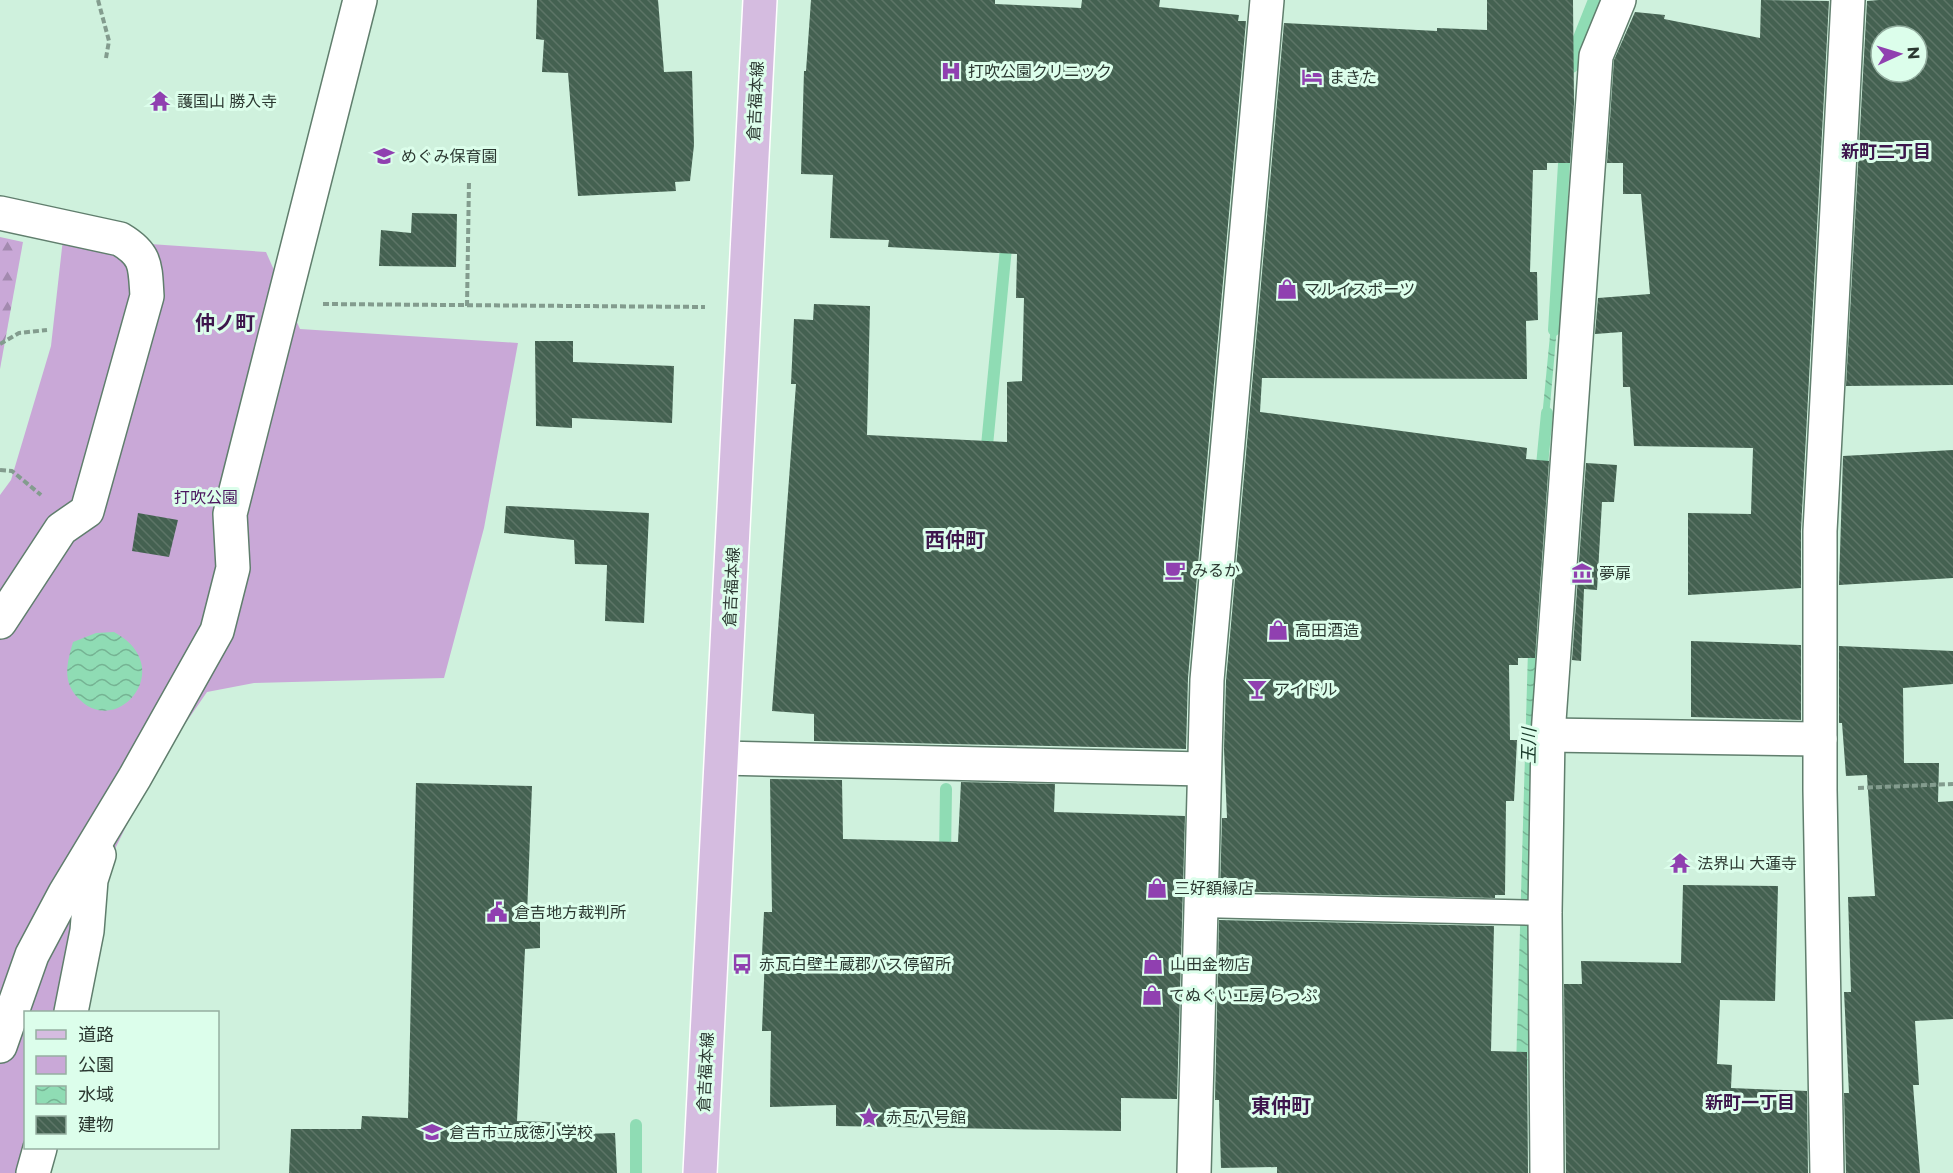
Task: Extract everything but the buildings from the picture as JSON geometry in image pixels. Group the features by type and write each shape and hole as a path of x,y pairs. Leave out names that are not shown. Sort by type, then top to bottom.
{"main road":[{"name":"倉吉福本線","path":"700,1173 760,0"}],"street":[{"path":"0,1046 32,955 65,893 108,824 217,631 233,568 230,514 360,0"},
{"path":"1194,1173 1207,680 1267,0"},
{"path":"1547,1173 1545,913 1548,735 1596,56 1619,0"},
{"path":"1827,1173 1820,790 1820,531 1848,0"},
{"path":"0,213 120,239 136,249 146,268 147,296 136,343 87,511 61,529 0,622"},
{"path":"1548,735 1820,739"},
{"path":"722,758 1203,769"},
{"path":"72,1011 87,931 91,880 108,824"},
{"path":"33,1173 40,1149"}],"lane":[{"path":"1200,905 1545,913"}],"path":[{"path":"99,0 109,41 106,58"},
{"path":"467,306 469,180"},
{"path":"322,304 705,307"},
{"path":"0,344 19,333 47,330"},
{"path":"0,470 12,471 28,482 43,498 57,536"},
{"path":"1820,790 1953,783"}],"green space":[{"name":"打吹公園","path":"65,221 150,244 266,252 300,329 518,343 484,528 444,678 254,683 207,692 156,766 107,865 77,1011 24,1011 24,1149 27,1149 40,1173 0,1173 0,495 11,480 51,346"},
{"path":"0,237 23,242 0,369"}],"water":[{"path":"1552,315 1558,316 1548,428 1541,428"},
{"path":"1538,544 1527,1093 1513,1173 1531,545"},
{"path":"114,632 133,647 141,663 141,679 135,694 124,705 109,710 93,709 78,698 70,685 67,672 73,642 96,633"}],"waterway":[{"path":"1572,67 1573,53 1594,0"},
{"path":"1554,330 1565,147"},
{"path":"986,456 1007,237"},
{"name":"玉川","path":"1541,476 1547,413"},
{"path":"945,857 946,789"},
{"path":"636,1125 636,1173"}],"place":[{"name":"打吹公園クリニック","path":"951,71"},
{"name":"まきた","path":"1312,77"},
{"name":"護国山 勝入寺","path":"160,101"},
{"name":"めぐみ保育園","path":"384,156"},
{"name":"マルイスポーツ","path":"1287,289"},
{"name":"みるか","path":"1175,570"},
{"name":"夢扉","path":"1582,573"},
{"name":"高田酒造","path":"1278,630"},
{"name":"アイドル","path":"1257,689"},
{"name":"法界山 大蓮寺","path":"1680,863"},
{"name":"三好額縁店","path":"1157,888"},
{"name":"倉吉地方裁判所","path":"497,912"},
{"name":"赤瓦白壁土蔵郡バス停留所","path":"742,964"},
{"name":"山田金物店","path":"1153,964"},
{"name":"てぬぐい工房 らっぷ","path":"1152,995"},
{"name":"赤瓦八号館","path":"869,1117"},
{"name":"倉吉市立成徳小学校","path":"432,1132"}],"district":[{"name":"新町二丁目","path":"1886,152"},
{"name":"仲ノ町","path":"225,323"},
{"name":"西仲町","path":"955,540"},
{"name":"新町一丁目","path":"1750,1103"},
{"name":"東仲町","path":"1281,1106"}]}
